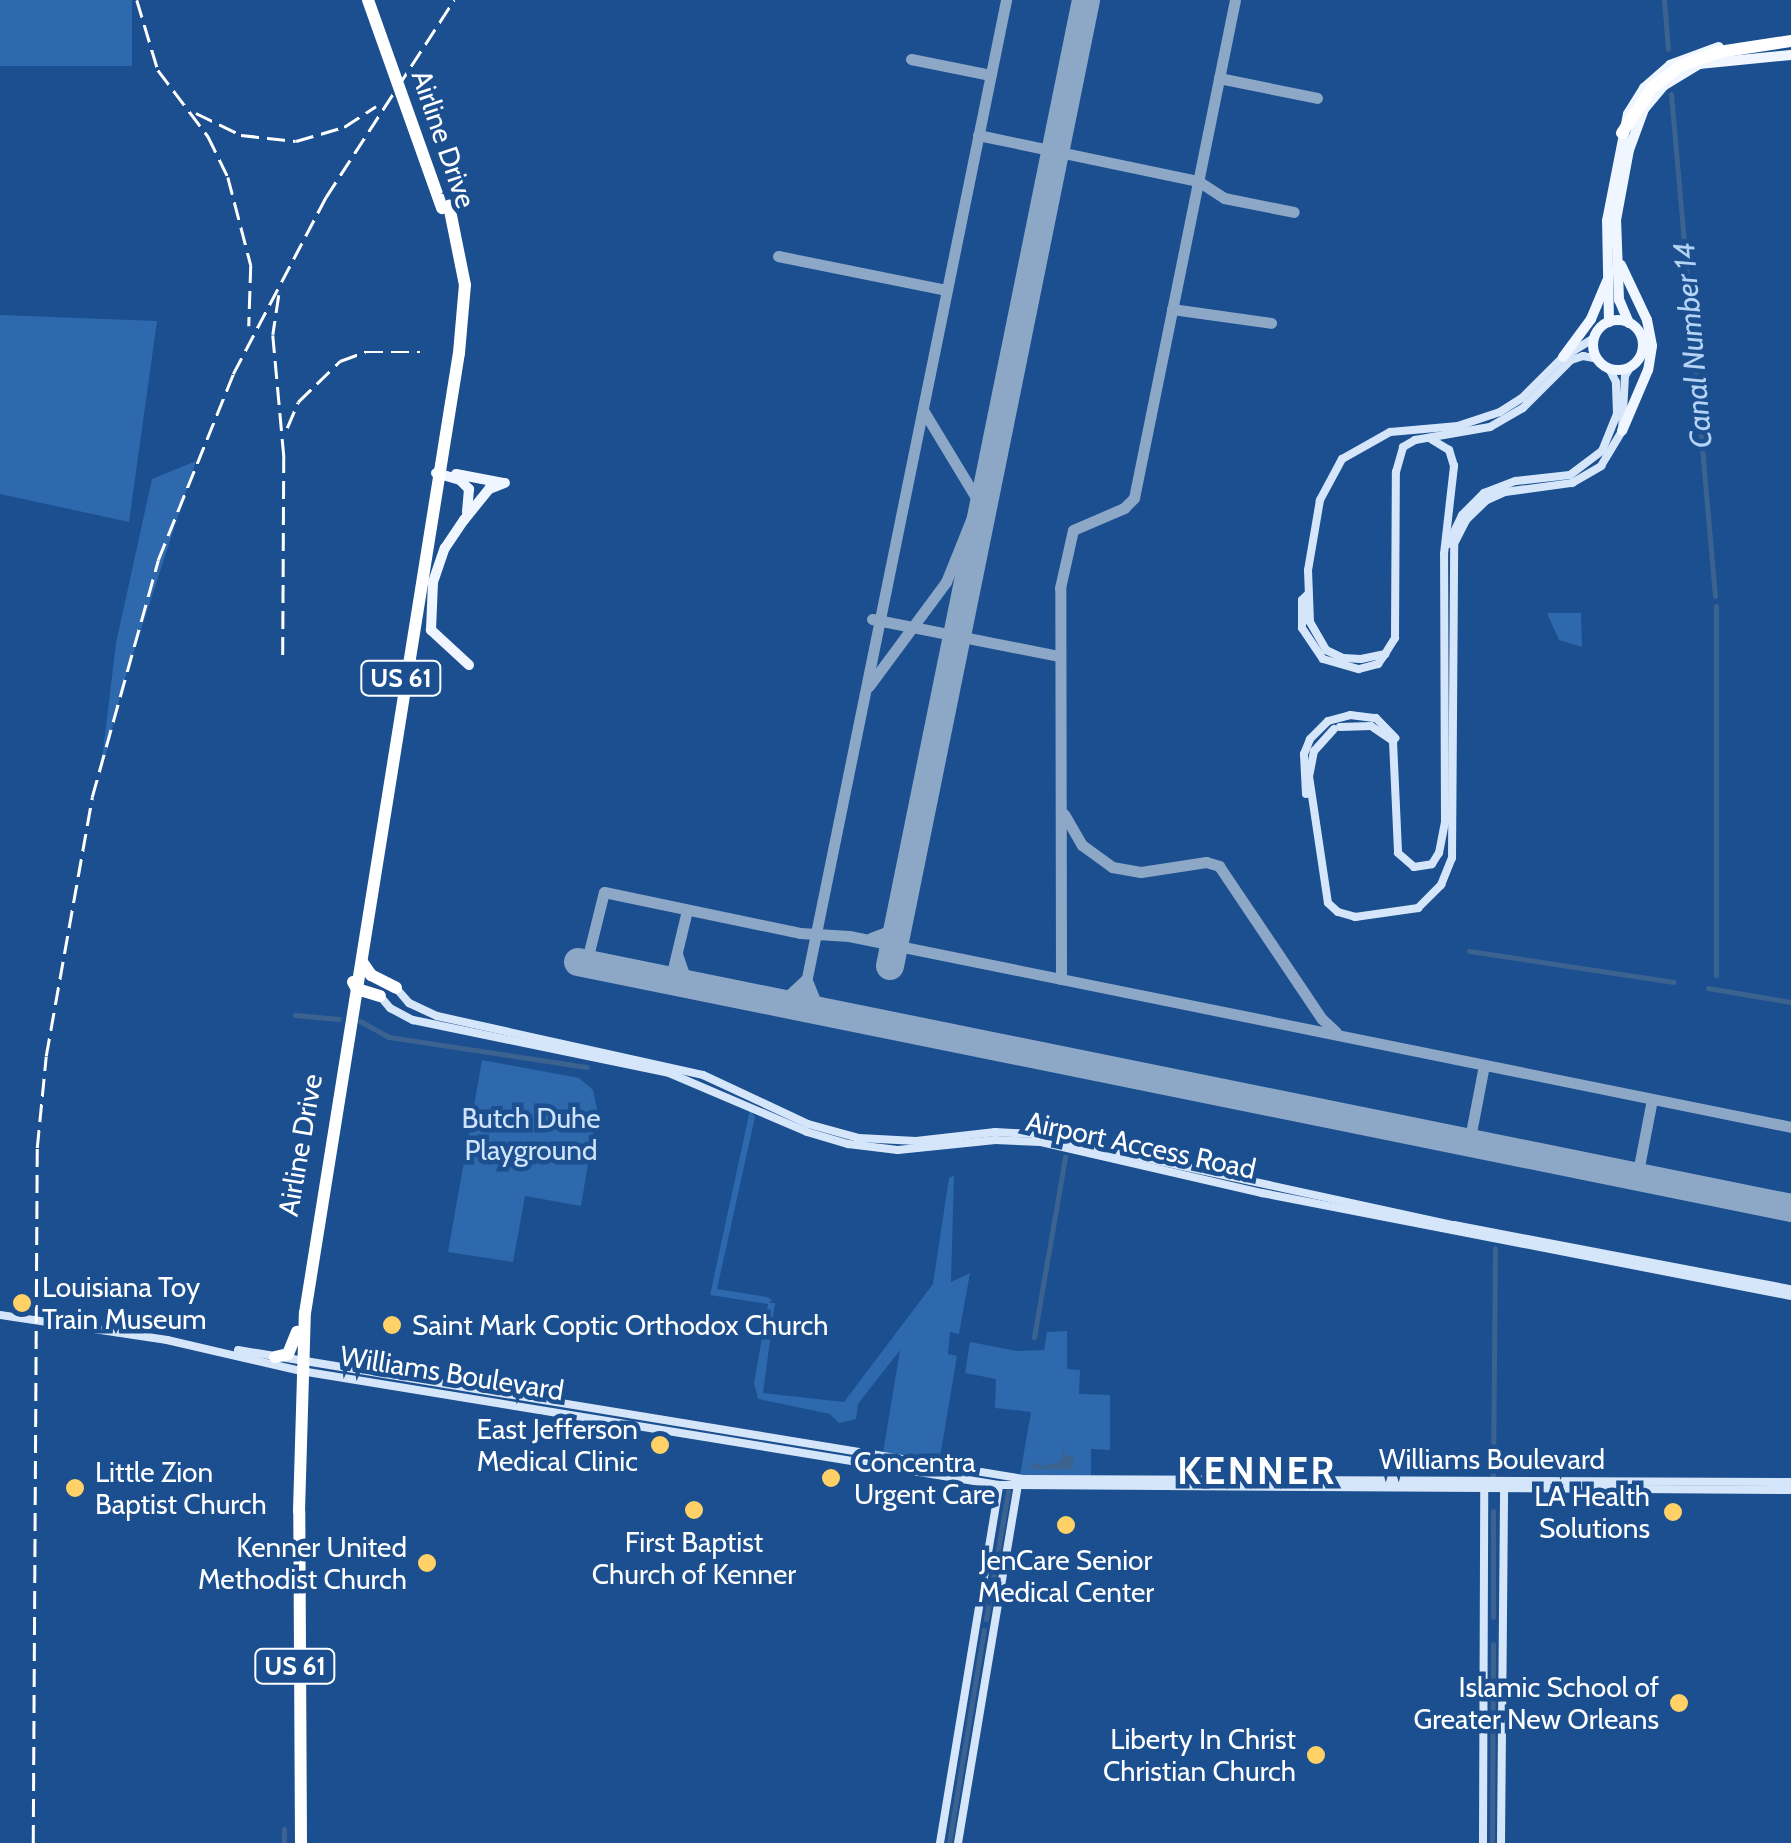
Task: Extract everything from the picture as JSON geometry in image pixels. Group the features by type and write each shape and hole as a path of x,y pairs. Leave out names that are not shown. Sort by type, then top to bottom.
{"highway":[{"name":"Airline Drive","path":"297,1843 300,1410 296,1332 365,990 464,296 446,207 372,0"},
{"path":"1699,64 1787,45"},
{"path":"1622,133 1652,88 1680,66 1709,55 1787,45"},
{"name":"Airline Drive","path":"297,1843 298,1366 355,1006 365,990 362,962 440,471"},
{"path":"362,962 371,975 396,988"},
{"path":"275,1357 288,1354 296,1332"},
{"path":"300,1410 304,1383 316,1374"}],"main road":[{"path":"1622,431 1625,376 1640,355 1642,340 1619,300 1618,205 1638,120 1663,86 1699,64"},
{"path":"1563,357 1594,338 1609,322 1608,221 1622,133"},
{"path":"1427,439 1444,445 1454,460 1444,571 1446,818 1439,853 1427,866 1406,864 1398,853 1396,740 1379,719 1346,715 1317,730 1306,746 1302,772 1328,903 1347,916 1409,911 1425,903 1441,885 1451,862 1450,576 1454,544 1472,512 1495,496 1560,486 1592,473 1608,458 1648,370 1652,346 1649,326 1625,278 1616,242"},
{"path":"1444,571 1452,534 1468,507 1484,493 1516,481 1570,475 1602,451 1616,414 1616,382 1610,368 1598,359 1573,359 1530,402 1490,427 1411,442 1400,452 1397,625 1385,654 1352,660 1326,650 1313,632 1308,594 1318,508 1337,465 1351,451 1381,435 1456,426 1500,412 1522,398 1563,357 1591,319 1608,270"},
{"path":"1609,322 1629,323"},
{"path":"1594,338 1598,359"},
{"path":"1610,368 1631,366"},
{"path":"440,471 463,482 471,494 464,520"},
{"path":"440,471 505,484 489,489 464,520 436,568 430,607 434,636 469,665"},
{"path":"438,496 450,483 463,482"},
{"path":"1319,859 1310,765 1318,744 1337,728 1364,725 1386,734 1396,747 1397,767"},
{"name":"Airport Access Road","path":"396,988 409,1003 436,1016 703,1075 808,1124 859,1138 916,1142 996,1132 1036,1134 1387,1211 1791,1289"},
{"name":"Airport Access Road","path":"365,990 413,1020 669,1074 712,1088 806,1132 848,1144 898,1150 994,1140 1041,1142 1262,1193 1791,1296"},
{"name":"Williams Boulevard","path":"0,1313 962,1475"},
{"name":"Williams Boulevard","path":"184,1344 275,1357 316,1374 1003,1481 1110,1486 1143,1480 1484,1485"},
{"path":"940,1843 1003,1481"},
{"path":"1238,1488 1262,1481"},
{"path":"1353,1488 1366,1481"},
{"path":"958,1843 1018,1482"},
{"name":"Williams Boulevard","path":"1018,1482 1238,1488 1791,1486"},
{"name":"Williams Boulevard","path":"1504,1485 1603,1490 1642,1482 1764,1482 1791,1486"},
{"path":"1739,1489 1764,1482"},
{"path":"1482,1843 1484,1485"},
{"path":"1501,1843 1504,1485"},
{"path":"1484,1512 1495,1501 1504,1514"},
{"path":"1483,1610 1492,1625 1503,1616"},
{"path":"1483,1642 1494,1636 1502,1649"}],"green space":[{"path":"0,0 132,0 132,66 0,66"},
{"path":"0,315 157,321 129,522 0,494"},
{"path":"196,461 124,682 100,777 116,643 152,479"},
{"path":"1547,613 1581,613 1582,647 1559,640"},
{"name":"Butch Duhe Playground","path":"482,1060 579,1078 593,1090 597,1109 581,1206 525,1196 513,1262 448,1252"},
{"path":"750,1110 755,1117 717,1289 767,1297 772,1300 769,1303 775,1303 763,1393 844,1402 933,1284 949,1178 954,1176 951,1282 970,1273 959,1334 950,1332 948,1354 957,1356 939,1463 883,1453 900,1350 858,1404 856,1419 839,1423 830,1414 758,1399 754,1383 768,1304 710,1295"},
{"path":"1067,1331 1067,1369 1080,1370 1079,1394 1110,1395 1110,1450 1091,1449 1091,1476 1020,1475 1031,1412 995,1408 996,1379 965,1373 970,1342 1017,1351 1044,1350 1047,1332"}],"shaded area":[{"path":"1064,1445 1064,1455 1073,1456 1073,1469 1029,1469 1034,1462 1042,1466 1061,1462"}],"waterway":[{"name":"Canal Number 14","path":"1664,0 1668,49"},
{"name":"Canal Number 14","path":"1671,94 1715,596"},
{"name":"Canal Number 14","path":"1716,606 1716,975"},
{"path":"1469,951 1674,982"},
{"path":"1708,988 1791,1002"},
{"path":"295,1015 339,1019"},
{"path":"360,1021 389,1037 587,1067"},
{"path":"1034,1337 1065,1157"},
{"path":"1493,1476 1495,1248"},
{"path":"986,1619 1008,1491"},
{"path":"1493,1511 1493,1617"},
{"path":"949,1843 984,1630"},
{"path":"1492,1843 1493,1644"},
{"path":"284,1829 284,1843"}],"taxiway":[{"path":"801,1007 1006,0"},
{"path":"1061,979 1060,588 1073,530 1124,508 1134,498 1235,0"},
{"path":"911,59 990,75"},
{"path":"1219,78 1317,98"},
{"path":"978,135 1198,181 1224,198 1294,212"},
{"path":"778,256 946,290"},
{"path":"1172,309 1271,323"},
{"path":"923,410 980,504"},
{"path":"869,686 946,582 989,475"},
{"path":"872,619 1059,656"},
{"path":"1064,814 1082,845 1112,867 1141,872 1206,862 1219,866 1322,1019 1336,1032"},
{"path":"586,964 604,892 800,933 849,936 1791,1127"},
{"path":"670,981 687,910"},
{"path":"871,938 889,931 901,914"},
{"path":"677,954 684,974 705,988"},
{"path":"767,1000 788,996 805,980"},
{"path":"808,983 815,1000 834,1014"},
{"path":"1469,1143 1484,1065"},
{"path":"1637,1177 1652,1099"}],"runway":[{"path":"890,966 1086,0"},
{"path":"578,962 1791,1208"}],"railway":[{"path":"137,0 158,70 208,136 228,177 251,265 249,326"},
{"path":"33,1843 37,1148 46,1056 92,797 158,560 233,374 326,197 454,0"},
{"path":"196,113 241,135 296,141 344,127 376,106"},
{"path":"279,295 273,335 284,455 283,659"},
{"path":"287,428 298,402 340,361 365,352 420,352"}],"place":[{"name":"Louisiana Toy Train Museum","path":"22,1303"},
{"name":"Saint Mark Coptic Orthodox Church","path":"392,1325"},
{"name":"East Jefferson Medical Clinic","path":"660,1445"},
{"name":"Concentra Urgent Care","path":"831,1478"},
{"name":"Little Zion Baptist Church","path":"75,1488"},
{"name":"First Baptist Church of Kenner","path":"694,1510"},
{"name":"LA Health Solutions","path":"1673,1512"},
{"name":"JenCare Senior Medical Center","path":"1066,1525"},
{"name":"Kenner United Methodist Church","path":"427,1563"},
{"name":"Islamic School of Greater New Orleans","path":"1679,1703"},
{"name":"Liberty In Christ Christian Church","path":"1316,1755"}],"district":[{"name":"KENNER","path":"1257,1471"}]}
